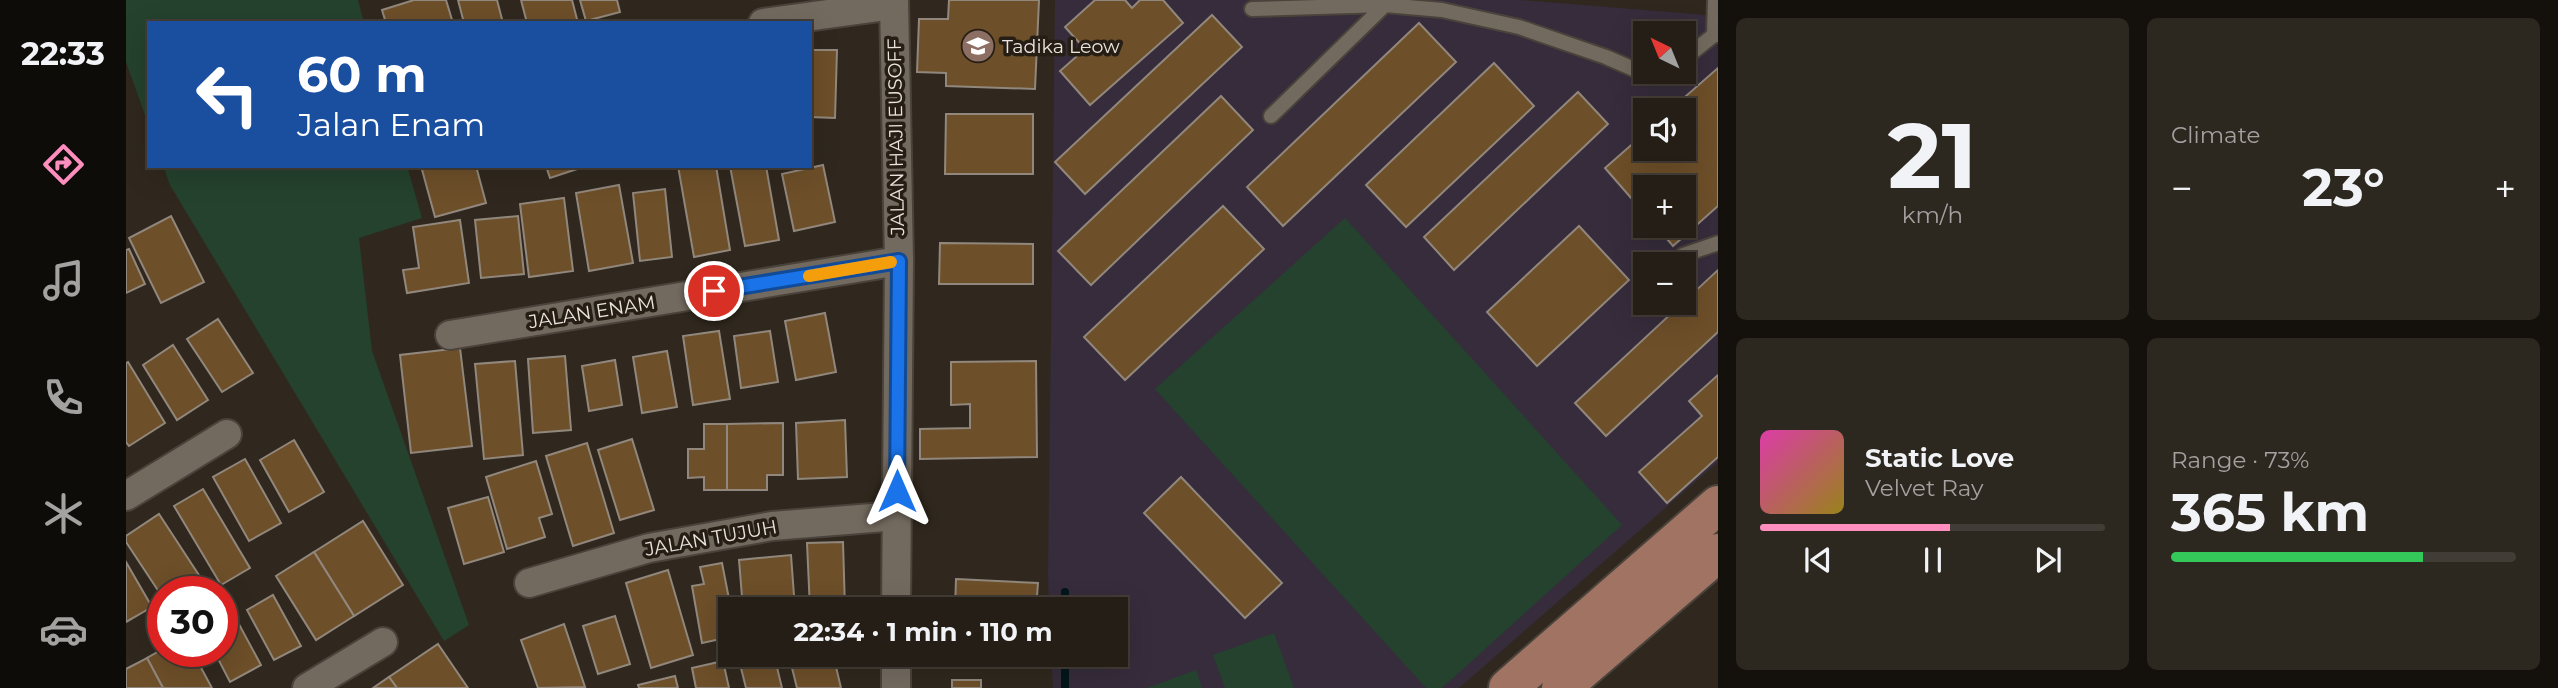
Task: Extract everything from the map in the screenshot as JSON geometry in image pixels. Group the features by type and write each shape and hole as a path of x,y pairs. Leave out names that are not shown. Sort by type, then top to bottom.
{"main road":[{"path":"1507,688 1718,505"},
{"path":"1561,688 1718,553"}],"street":[{"path":"776,21 894,3"},
{"name":"JALAN HAJI EUSOFF","path":"894,3 899,261 897,597"},
{"name":"JALAN ENAM","path":"450,335 899,261"},
{"path":"126,496 227,434"},
{"name":"JALAN TUJUH","path":"529,583 649,548 758,528 897,516"},
{"path":"307,688 383,642"},
{"path":"896,667 896,688"}],"lane":[{"path":"1696,50 1716,35 1715,0"},
{"path":"1270,116 1385,5"},
{"path":"1252,9 1385,5 1442,10 1519,27 1633,69"},
{"path":"1692,252 1718,243"}],"shaded area":[{"path":"1055,0 1520,0 1718,16 1718,462 1459,688 1053,688 1052,667 1128,667 1128,597 1049,597"}],"green space":[{"path":"126,0 358,0 363,21 147,21 147,120 126,62"},
{"path":"164,168 408,168 422,218 359,238 372,351 469,625 444,641 170,185"},
{"path":"1345,218 1622,525 1442,688 1426,688 1155,389"},
{"path":"1274,633 1294,688 1225,688 1213,655"},
{"path":"1196,670 1202,688 1147,688"}],"building":[{"path":"414,0 446,0 452,21 385,21 382,10"},
{"path":"458,0 497,0 502,21 463,21"},
{"path":"521,0 572,0 577,21 526,21"},
{"path":"580,0 617,0 620,12 586,21"},
{"name":"Tadika Leow","path":"949,0 1039,0 1035,89 946,86 946,73 917,72 919,19 948,19"},
{"path":"1095,0 1125,0 1132,8 1140,0 1163,0 1183,23 1090,105 1060,71 1085,49 1065,27"},
{"path":"1212,15 1242,47 1085,194 1055,162"},
{"path":"1419,23 1456,62 1283,226 1247,187"},
{"path":"812,50 837,50 835,118 812,117"},
{"path":"1494,63 1534,106 1406,227 1366,185"},
{"path":"1718,68 1718,206 1696,226 1696,175 1633,175 1633,200 1605,168 1633,144 1633,161 1696,161 1696,98 1684,98"},
{"path":"1578,92 1608,124 1454,270 1424,237"},
{"path":"1221,96 1253,130 1091,285 1058,251"},
{"path":"946,114 1033,114 1033,174 945,174"},
{"path":"823,165 835,222 794,231 782,174"},
{"path":"422,168 477,168 486,203 435,217"},
{"path":"547,168 577,168 577,169 550,178"},
{"path":"678,168 716,168 730,250 694,257"},
{"path":"730,168 766,168 779,240 745,246"},
{"path":"619,185 633,263 589,271 576,193"},
{"path":"665,189 672,257 640,261 633,193"},
{"path":"564,198 573,271 529,277 520,204"},
{"path":"1223,206 1264,249 1125,380 1084,337"},
{"path":"171,216 204,282 161,303 129,238"},
{"path":"518,216 524,274 481,278 475,220"},
{"path":"460,220 469,283 407,293 403,270 419,268 413,227"},
{"path":"1579,226 1629,280 1537,366 1487,312"},
{"path":"1666,238 1682,238 1673,246"},
{"path":"940,243 1033,244 1033,284 939,284"},
{"path":"129,249 145,284 126,293 126,250"},
{"path":"1718,270 1718,332 1606,436 1575,403 1670,315 1696,315 1696,290"},
{"path":"825,313 836,372 796,380 785,321"},
{"path":"218,319 253,373 222,392 187,339"},
{"path":"719,331 730,399 693,405 683,336"},
{"path":"770,331 778,382 741,388 734,336"},
{"path":"173,345 208,400 177,420 143,365"},
{"path":"460,348 472,446 411,453 400,355"},
{"path":"667,351 677,407 642,413 633,357"},
{"path":"565,356 571,430 533,433 528,359"},
{"path":"615,360 622,405 589,411 582,366"},
{"path":"515,361 523,455 484,459 475,364"},
{"path":"1036,361 1037,457 920,459 920,429 970,428 970,404 951,405 951,362"},
{"path":"128,362 165,423 129,446 126,442"},
{"path":"1718,375 1718,457 1667,503 1639,472 1702,416 1689,401"},
{"path":"845,420 847,477 798,479 796,423"},
{"path":"783,423 783,475 767,475 767,490 727,490 727,424"},
{"path":"704,424 727,424 727,490 704,490 704,477 688,478 688,449 704,449"},
{"path":"632,439 654,510 620,520 598,450"},
{"path":"294,440 324,492 289,512 260,460"},
{"path":"587,443 614,533 573,546 546,456"},
{"path":"245,459 281,523 249,541 213,477"},
{"path":"536,461 552,514 539,518 545,537 507,549 486,477"},
{"path":"1181,477 1282,583 1245,618 1144,513"},
{"path":"203,489 250,568 236,576 216,576 174,506"},
{"path":"488,497 504,552 464,564 448,508"},
{"path":"159,514 200,576 148,576 126,542 126,536"},
{"path":"363,521 403,585 354,616 314,552"},
{"path":"843,542 845,597 809,597 807,543"},
{"path":"314,552 354,616 316,640 276,576"},
{"path":"791,555 794,597 742,597 739,560"},
{"path":"126,562 147,598 147,610 126,622"},
{"path":"722,563 729,597 718,597 718,640 702,643 692,586 704,584 700,567"},
{"path":"668,570 693,655 651,668 626,583"},
{"path":"956,579 1038,583 1037,597 955,597"},
{"path":"273,595 301,646 274,660 247,610"},
{"path":"615,616 630,664 598,674 583,626"},
{"path":"238,622 261,665 230,682 222,667 238,667"},
{"path":"564,624 585,687 538,688 521,640"},
{"path":"438,644 468,688 397,688 389,677"},
{"path":"147,658 147,667 152,667 163,688 126,688 126,669"},
{"path":"718,662 718,667 724,667 729,688 696,688 692,668"},
{"path":"152,667 201,667 212,688 163,688"},
{"path":"777,667 782,688 746,688 741,668"},
{"path":"792,667 836,667 841,688 797,688"},
{"path":"675,676 678,688 639,688 638,685"},
{"path":"389,677 397,688 373,688"},
{"path":"952,680 981,680 981,688 952,688"}],"waterway":[{"path":"1065,592 1065,597"},
{"path":"1065,667 1065,688"}],"slow traffic":[{"path":"809,276 891,262"}],"place":[{"name":"Tadika Leow","path":"978,46"}],"route":[{"path":"714,291 899,261 897,491"}]}
